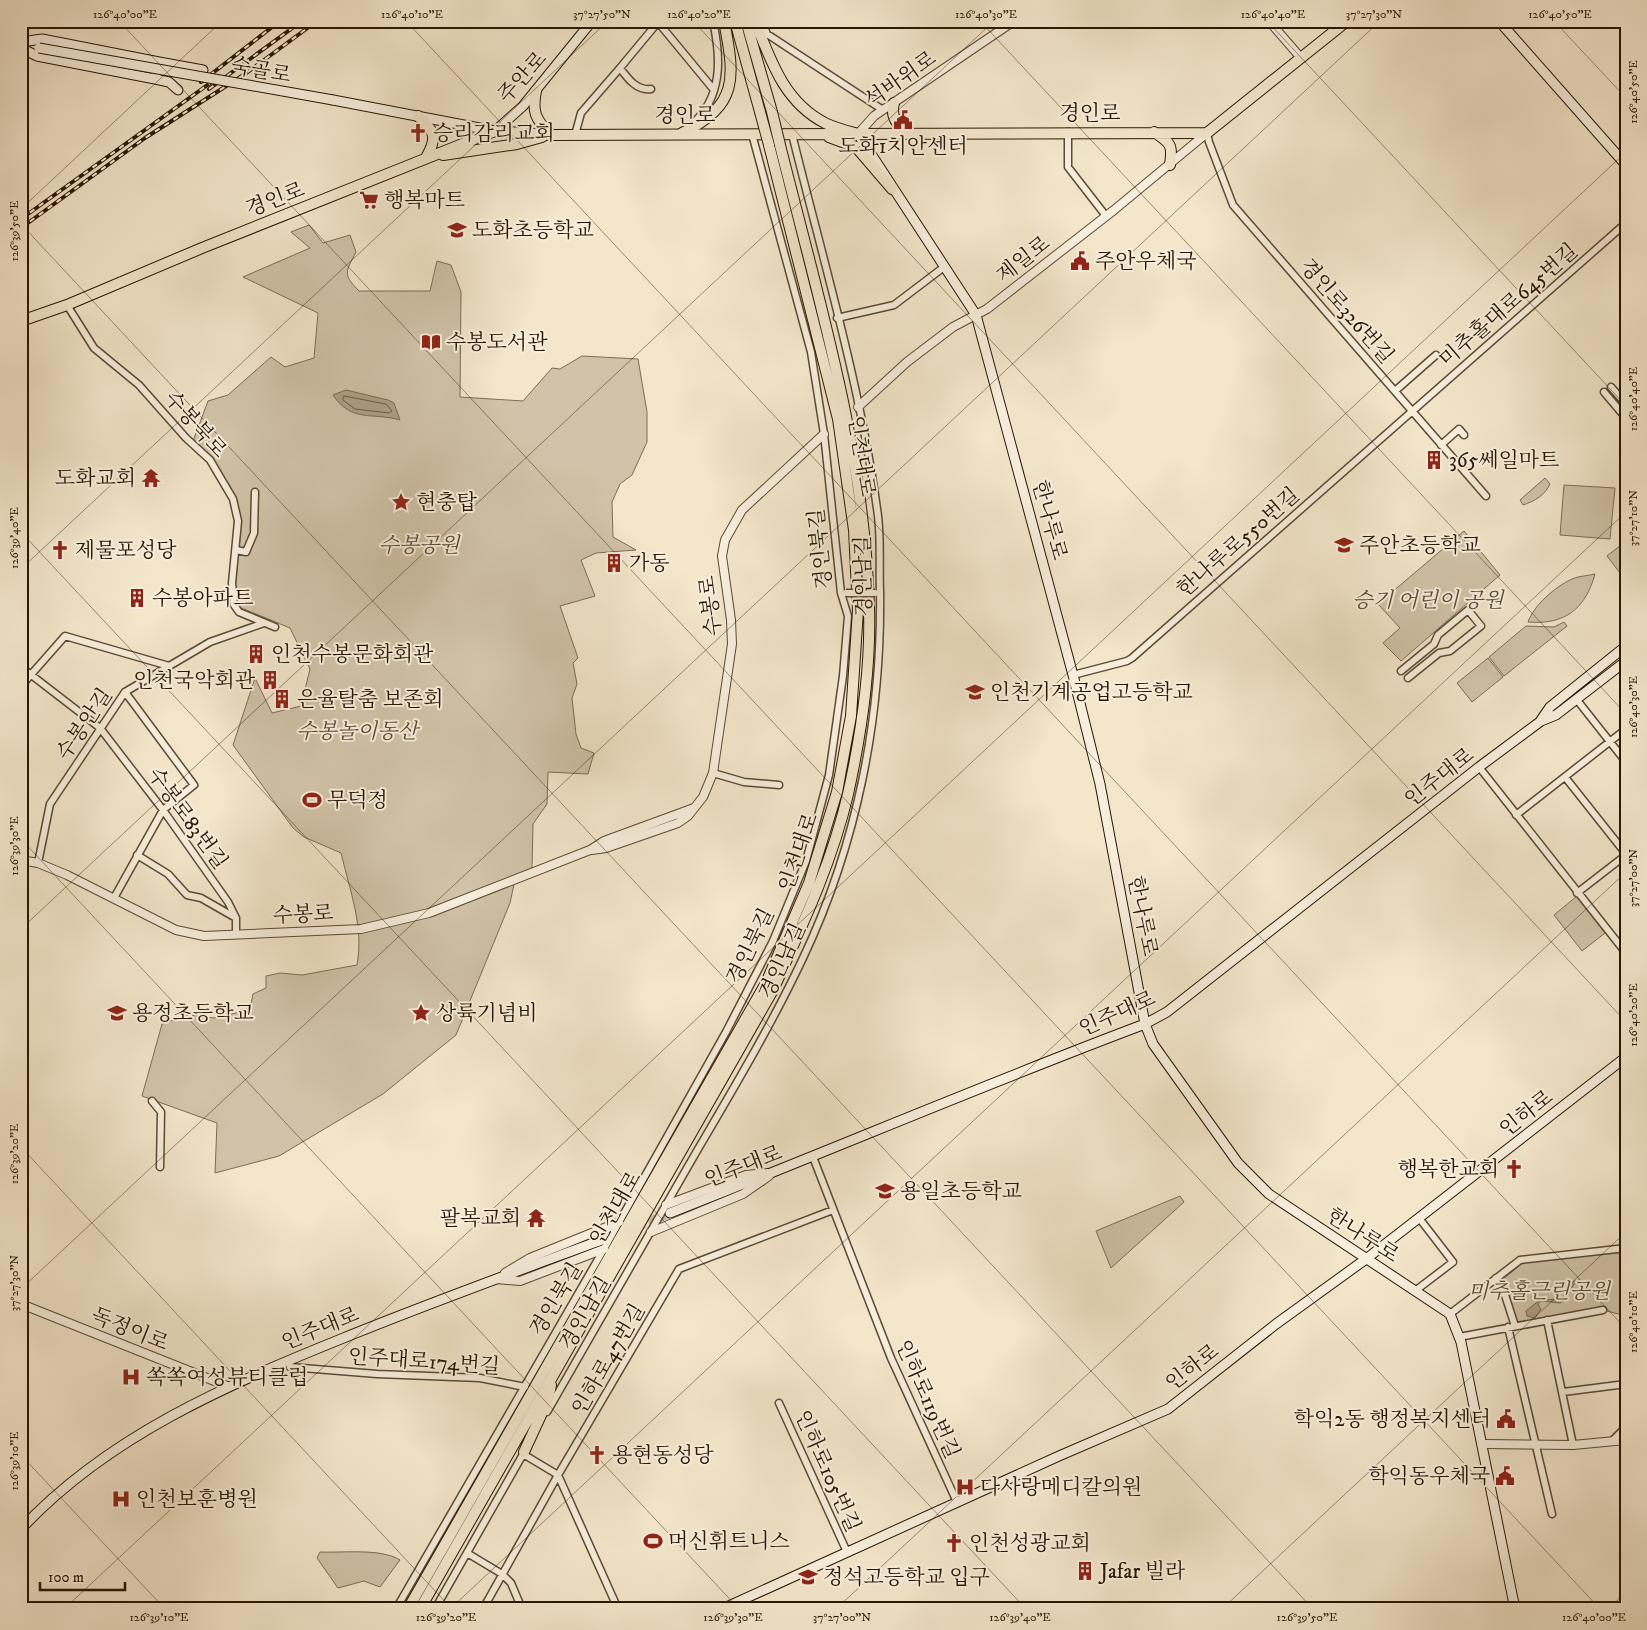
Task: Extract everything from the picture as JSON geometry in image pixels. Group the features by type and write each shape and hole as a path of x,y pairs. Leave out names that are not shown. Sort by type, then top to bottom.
{"main road":[{"name":"주안로","path":"495,131 523,106 592,21"},
{"path":"682,133 706,121 720,106 729,90 732,70 724,21"},
{"name":"인천대로","path":"420,1609 773,990 820,885 848,795 867,666 869,610 864,527 848,415 775,145 760,112 735,21"},
{"name":"인천대로","path":"408,1609 766,983 809,883 837,792 851,716 858,610 854,530 838,419 775,145 772,112 746,21"},
{"path":"755,21 779,79 789,95 825,123 858,134"},
{"path":"1207,133 1347,21"},
{"path":"1499,21 1626,164"},
{"path":"21,45 42,39 202,70"},
{"path":"21,45 37,56 169,82 178,90"},
{"name":"숙골로","path":"21,45 333,100 495,131"},
{"path":"155,79 159,62"},
{"path":"536,90 533,106 535,114 540,124 551,135"},
{"path":"894,103 892,111 900,128 912,133"},
{"path":"418,116 431,128 434,136 433,146 427,156"},
{"name":"경인로","path":"21,321 66,306 202,248 341,194 427,156 495,131 551,135 682,133 1207,133"},
{"path":"1154,132 1169,141 1172,150 1170,165"},
{"path":"821,134 856,147 892,189"},
{"name":"한나루로","path":"858,134 892,189 976,315 1073,675 1100,784 1145,1024 1153,1044 1254,1182 1282,1204 1450,1314"},
{"path":"427,156 517,144 551,135"},
{"name":"인주대로","path":"1541,721 1550,707 1626,646"},
{"name":"인주대로","path":"668,1209 773,1173 917,1112 1145,1024 1167,1012 1479,767 1541,721 1556,715 1577,700 1626,661"},
{"name":"인하로","path":"722,1609 1168,1409 1276,1324 1366,1259 1626,1057"},
{"name":"인주대로","path":"21,1530 67,1485 96,1462 227,1386 278,1364 290,1363 415,1309 607,1238"},
{"path":"1450,1314 1460,1337 1515,1609"},
{"path":"524,1453 548,1400 553,1375"}],"street":[{"path":"682,133 696,121 718,80 719,55 713,21"},
{"path":"762,21 767,34 883,110"},
{"name":"석바위로","path":"858,134 874,116 1014,21"},
{"path":"1269,21 1300,58"},
{"path":"575,135 581,113 658,22 714,90"},
{"path":"620,68 636,86 643,90 651,89"},
{"path":"1068,132 1068,167 1106,216"},
{"name":"제일로","path":"858,407 907,362 953,328 987,309 1170,165 1207,133"},
{"name":"경인로326번길","path":"1207,133 1208,142 1233,205 1486,496"},
{"name":"경인북길","path":"396,1609 604,1250 753,980 773,941 806,861 829,775 843,676 848,616 843,593 824,434 811,352 752,134"},
{"name":"경인남길","path":"435,1609 651,1232 668,1209 770,1024 805,954 846,845 862,785 877,684 879,519 858,407 792,134"},
{"name":"미추홀대로645번길","path":"1412,411 1626,223"},
{"path":"837,318 894,305 944,267"},
{"name":"수봉북로","path":"66,306 94,348 139,385 186,438 210,460 232,499 238,521 232,583 234,605 239,612 275,627"},
{"path":"1395,391 1436,355"},
{"path":"1611,387 1626,404"},
{"path":"1604,392 1626,418"},
{"name":"한나루로550번길","path":"1073,675 1132,658 1412,411"},
{"path":"1441,444 1459,429 1464,435"},
{"name":"수봉로","path":"21,860 38,863 114,898 176,930 204,936 236,933 361,929 429,912 590,850 606,848 678,822 688,816 703,797 713,773 732,644 731,620 722,556 725,540 742,510 824,434"},
{"path":"236,550 246,552 254,533 256,492"},
{"path":"843,593 877,593"},
{"path":"1401,670 1434,644 1438,635 1468,610 1481,626 1450,651 1439,653 1408,678"},
{"name":"수봉안길","path":"38,863 50,804 125,692 210,642 265,623"},
{"path":"21,686 65,636 169,666"},
{"name":"수봉로83번길","path":"21,667 100,728 163,810 228,902 236,918 236,933"},
{"path":"114,898 163,810 194,785 125,692"},
{"path":"1577,700 1626,762"},
{"path":"1516,815 1626,729"},
{"path":"1479,767 1626,953"},
{"path":"713,773 744,782 779,785"},
{"path":"1565,776 1626,854 1577,893"},
{"path":"137,855 168,874 187,895 200,898 236,918"},
{"path":"152,1101 161,1112 160,1167"},
{"name":"인하로119번길","path":"813,1157 871,1308 957,1502"},
{"path":"651,1232 743,1194 773,1173"},
{"name":"인하로47번길","path":"483,1609 558,1475 679,1269 833,1210"},
{"path":"1415,1291 1453,1262 1419,1218"},
{"path":"496,1279 530,1258 619,1222"},
{"path":"1450,1314 1520,1260 1626,1248"},
{"path":"496,1279 520,1281 604,1250"},
{"path":"1496,1278 1507,1304 1535,1444 1552,1514"},
{"name":"독정이로","path":"21,1304 227,1386"},
{"path":"1460,1337 1603,1310"},
{"path":"1547,1320 1573,1445"},
{"name":"인주대로174번길","path":"290,1363 381,1375 480,1378 524,1387"},
{"path":"1563,1392 1626,1384"},
{"name":"인하로105번길","path":"779,1403 847,1552"},
{"path":"1612,1441 1626,1428"},
{"path":"1483,1444 1573,1445 1626,1440"},
{"path":"524,1453 558,1475 618,1609"},
{"path":"467,1553 502,1574 510,1583 522,1609"}],"green space":[{"name":"수봉공원","path":"309,225 323,243 350,235 356,252 347,273 350,281 359,291 430,291 437,261 451,265 461,292 460,397 523,401 552,368 560,369 582,356 638,359 647,412 647,442 632,475 620,484 612,502 613,537 636,550 596,553 581,560 595,596 560,606 578,658 573,663 577,684 572,698 576,734 581,748 594,753 588,774 548,772 547,804 533,824 532,868 516,875 510,903 456,1035 383,1094 279,1156 215,1173 217,1123 142,1096 162,1024 189,1015 214,1018 236,1013 251,1004 253,994 266,988 266,976 280,973 302,975 357,965 359,951 355,909 341,853 304,837 293,828 233,745 255,678 272,713 301,706 310,669 290,628 234,605 238,541 236,509 222,478 193,441 208,401 228,395 271,357 285,367 314,358 318,313 243,277 310,248 291,232"},
{"path":"1545,478 1550,484 1545,491 1523,505 1520,500"},
{"path":"1564,485 1615,488 1610,539 1560,535"},
{"name":"승기 어린이 공원","path":"1464,531 1500,575 1401,661 1383,643 1400,628 1378,604"},
{"path":"1626,541 1626,581 1607,556"},
{"path":"1595,574 1591,587 1585,597 1571,613 1552,621 1528,622 1540,603 1565,582 1574,578"},
{"path":"1564,622 1567,626 1504,676 1489,657 1526,626 1554,627"},
{"path":"1488,658 1503,677 1472,702 1457,683"},
{"path":"1577,896 1605,933 1582,951 1554,915"},
{"path":"1180,1196 1184,1202 1111,1268 1096,1231"},
{"name":"미추홀근린공원","path":"1626,1252 1626,1316 1603,1310 1515,1326 1502,1280 1524,1262"},
{"path":"320,1552 372,1552 392,1556 400,1560 380,1587 364,1581 338,1588 317,1558"}],"water":[{"path":"346,390 394,403 400,420 363,415 348,410 333,395"},
{"path":"1580,1280 1574,1284 1565,1300 1560,1303 1541,1301 1538,1304 1541,1309 1535,1318 1527,1316 1526,1311 1541,1299 1561,1300 1574,1281"}],"tunnel":[{"path":"636,1227 670,1213"}],"railway":[{"path":"201,82 280,21"},
{"path":"209,89 302,21"},
{"path":"21,228 145,138 245,74 317,21"},
{"path":"21,219 213,81"}],"place":[{"name":"도화1치안센터","path":"903,120"},
{"name":"승리감리교회","path":"418,133"},
{"name":"행복마트","path":"369,200"},
{"name":"도화초등학교","path":"457,230"},
{"name":"주안우체국","path":"1080,261"},
{"name":"수봉도서관","path":"431,342"},
{"name":"365쎄일마트","path":"1434,460"},
{"name":"도화교회","path":"151,478"},
{"name":"현충탑","path":"401,502"},
{"name":"주안초등학교","path":"1344,545"},
{"name":"제물포성당","path":"60,550"},
{"name":"가동","path":"614,563"},
{"name":"수봉아파트","path":"137,598"},
{"name":"인천수봉문화회관","path":"256,654"},
{"name":"인천국악회관","path":"270,680"},
{"name":"인천기계공업고등학교","path":"975,692"},
{"name":"은율탈춤 보존회","path":"282,699"},
{"name":"무덕정","path":"312,800"},
{"name":"용정초등학교","path":"117,1013"},
{"name":"상륙기념비","path":"421,1013"},
{"name":"행복한교회","path":"1514,1169"},
{"name":"용일초등학교","path":"885,1191"},
{"name":"팔복교회","path":"536,1218"},
{"name":"쏙쏙여성뷰티클럽","path":"131,1377"},
{"name":"학익2동 행정복지센터","path":"1506,1419"},
{"name":"용현동성당","path":"597,1455"},
{"name":"학익동우체국","path":"1505,1476"},
{"name":"다사랑메디칼의원","path":"965,1487"},
{"name":"인천보훈병원","path":"121,1499"},
{"name":"머신휘트니스","path":"653,1541"},
{"name":"인천성광교회","path":"954,1543"},
{"name":"Jafar 빌라","path":"1085,1571"},
{"name":"정석고등학교 입구","path":"808,1577"}],"park label":[{"name":"수봉놀이동산","path":"357,731"}]}
